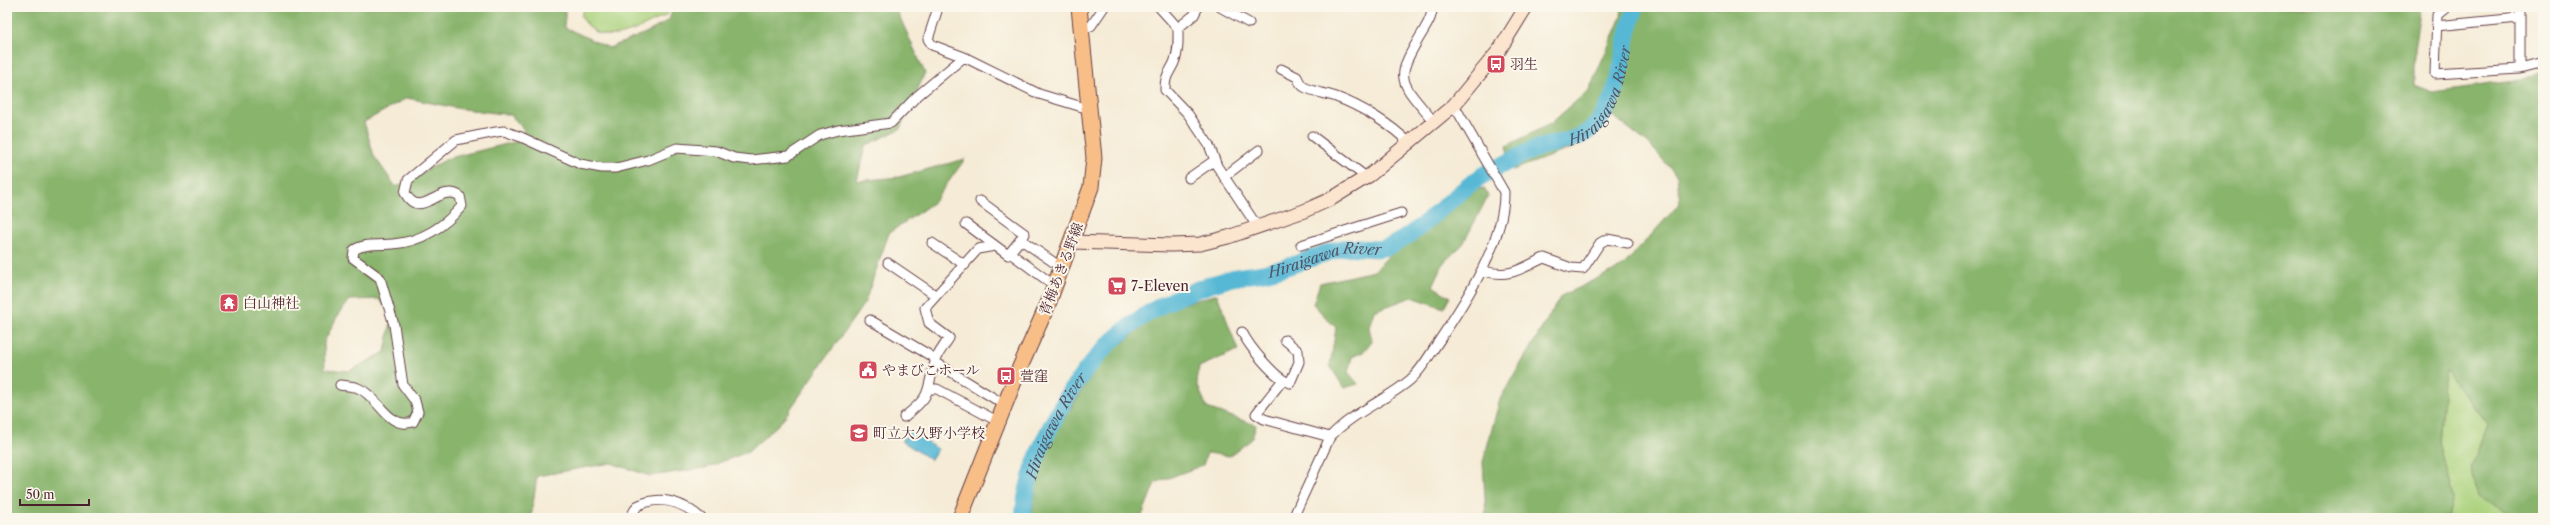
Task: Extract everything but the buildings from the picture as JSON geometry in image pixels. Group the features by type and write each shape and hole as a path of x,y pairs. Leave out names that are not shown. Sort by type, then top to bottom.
{"main road":[{"name":"青梅あきる野線","path":"960,518 1055,286 1072,242 1093,178 1089,109 1079,7"},
{"path":"1072,242 1187,245 1228,237 1317,206 1366,177 1410,144 1454,105 1500,49 1526,7"}],"street":[{"path":"1081,29 1091,26 1104,7"},
{"path":"1159,7 1178,28 1178,47 1174,62 1165,77 1165,90 1188,114 1209,145 1224,177 1257,226"},
{"path":"1178,28 1194,15 1198,7"},
{"path":"1220,7 1249,23"},
{"path":"1432,7 1429,21 1404,63 1402,73 1404,84 1435,123"},
{"path":"2447,7 2437,15 2435,74 2520,69 2543,63"},
{"path":"2520,7 2520,69"},
{"path":"937,11 928,39 932,45 964,57 1040,94 1089,109"},
{"path":"2436,26 2520,18"},
{"path":"340,385 358,388 372,397 395,422 405,424 413,422 418,412 415,401 403,385 394,325 380,278 353,258 354,250 360,246 395,244 420,239 450,218 462,206 460,196 454,192 447,192 425,203 416,204 409,201 405,193 408,180 456,140 504,131 580,164 602,168 648,160 677,148 716,151 734,158 751,160 788,156 820,135 838,130 891,123 898,119 916,97 964,57"},
{"path":"1281,69 1297,77 1299,83 1305,88 1337,97 1360,109 1401,134 1410,144"},
{"path":"1293,518 1330,437 1339,427 1399,389 1418,372 1467,298 1482,271 1492,245 1504,202 1504,192 1486,157 1454,105"},
{"path":"1312,136 1366,177"},
{"path":"1224,177 1259,150"},
{"path":"1189,178 1215,160"},
{"path":"980,201 1025,234 1010,253"},
{"path":"1301,245 1401,213"},
{"path":"966,224 995,246 1008,255 1010,253 1055,286"},
{"path":"1020,239 1062,268"},
{"path":"1482,271 1505,273 1521,271 1544,258 1571,268 1583,269 1600,243 1607,239 1628,243"},
{"path":"932,243 965,265"},
{"path":"904,417 922,404 930,389 936,361 950,338 929,323 925,308 935,295 965,265 978,249 995,246"},
{"path":"888,263 935,295"},
{"path":"870,320 1005,405"},
{"path":"1242,332 1251,348 1282,381 1290,383 1298,362 1298,351 1286,340"},
{"path":"1282,381 1256,414 1264,419 1330,437"},
{"path":"930,389 937,389 999,422"},
{"path":"630,518 637,506 656,500 679,502 702,518"}],"green space":[{"path":"7,7 566,7 564,27 609,48 648,32 669,20 673,7 898,7 897,11 925,73 900,129 865,146 857,181 899,177 965,159 934,202 889,233 865,302 782,421 748,452 705,468 650,476 611,463 537,476 531,518 7,518","holes":["407,98 456,108 511,115 524,130 519,141 449,158 396,187 374,156 364,122","379,299 392,316 385,352 349,371 325,369 324,342 337,317 350,300"]},
{"path":"584,7 670,7 667,15 644,26 621,34 610,35 600,33 590,27 581,16"},
{"path":"1622,7 2421,7 2414,48 2414,85 2432,92 2521,80 2543,71 2543,518 2510,514 2478,498 2471,468 2487,424 2445,370 2439,442 2453,498 2448,518 1486,518 1483,462 1500,399 1561,296 1623,266 1680,203 1677,176 1650,145 1613,116 1575,147 1513,170 1506,146 1550,124 1589,90 1621,17"},
{"path":"1484,188 1488,196 1463,244 1444,262 1433,286 1450,297 1444,308 1412,297 1374,311 1369,327 1372,341 1363,352 1352,357 1348,372 1358,384 1344,388 1330,366 1336,328 1313,304 1320,283 1374,271 1402,242 1477,189"},
{"path":"1217,294 1238,350 1199,367 1197,384 1207,408 1256,425 1252,439 1230,456 1207,453 1203,465 1155,483 1141,518 1031,518 1040,457 1101,360 1163,310"},
{"path":"2445,369 2487,424 2471,468 2510,514 2531,518 2448,518 2453,498 2439,442"}],"water":[{"path":"909,430 938,449 931,460 902,441"}],"waterway":[{"name":"Hiraigawa River","path":"1023,518 1027,490 1035,463 1059,411 1091,363 1129,326 1151,311 1175,299 1201,288 1229,279 1277,270 1339,249 1351,247 1378,249 1390,246 1418,228 1482,176 1530,151 1585,134 1598,122 1613,95 1627,36 1636,7"}],"place":[{"name":"羽生","path":"1496,64"},
{"name":"7-Eleven","path":"1117,286"},
{"name":"白山神社","path":"229,303"},
{"name":"やまびこホール","path":"868,370"},
{"name":"萱窪","path":"1006,376"},
{"name":"町立大久野小学校","path":"859,433"}]}
